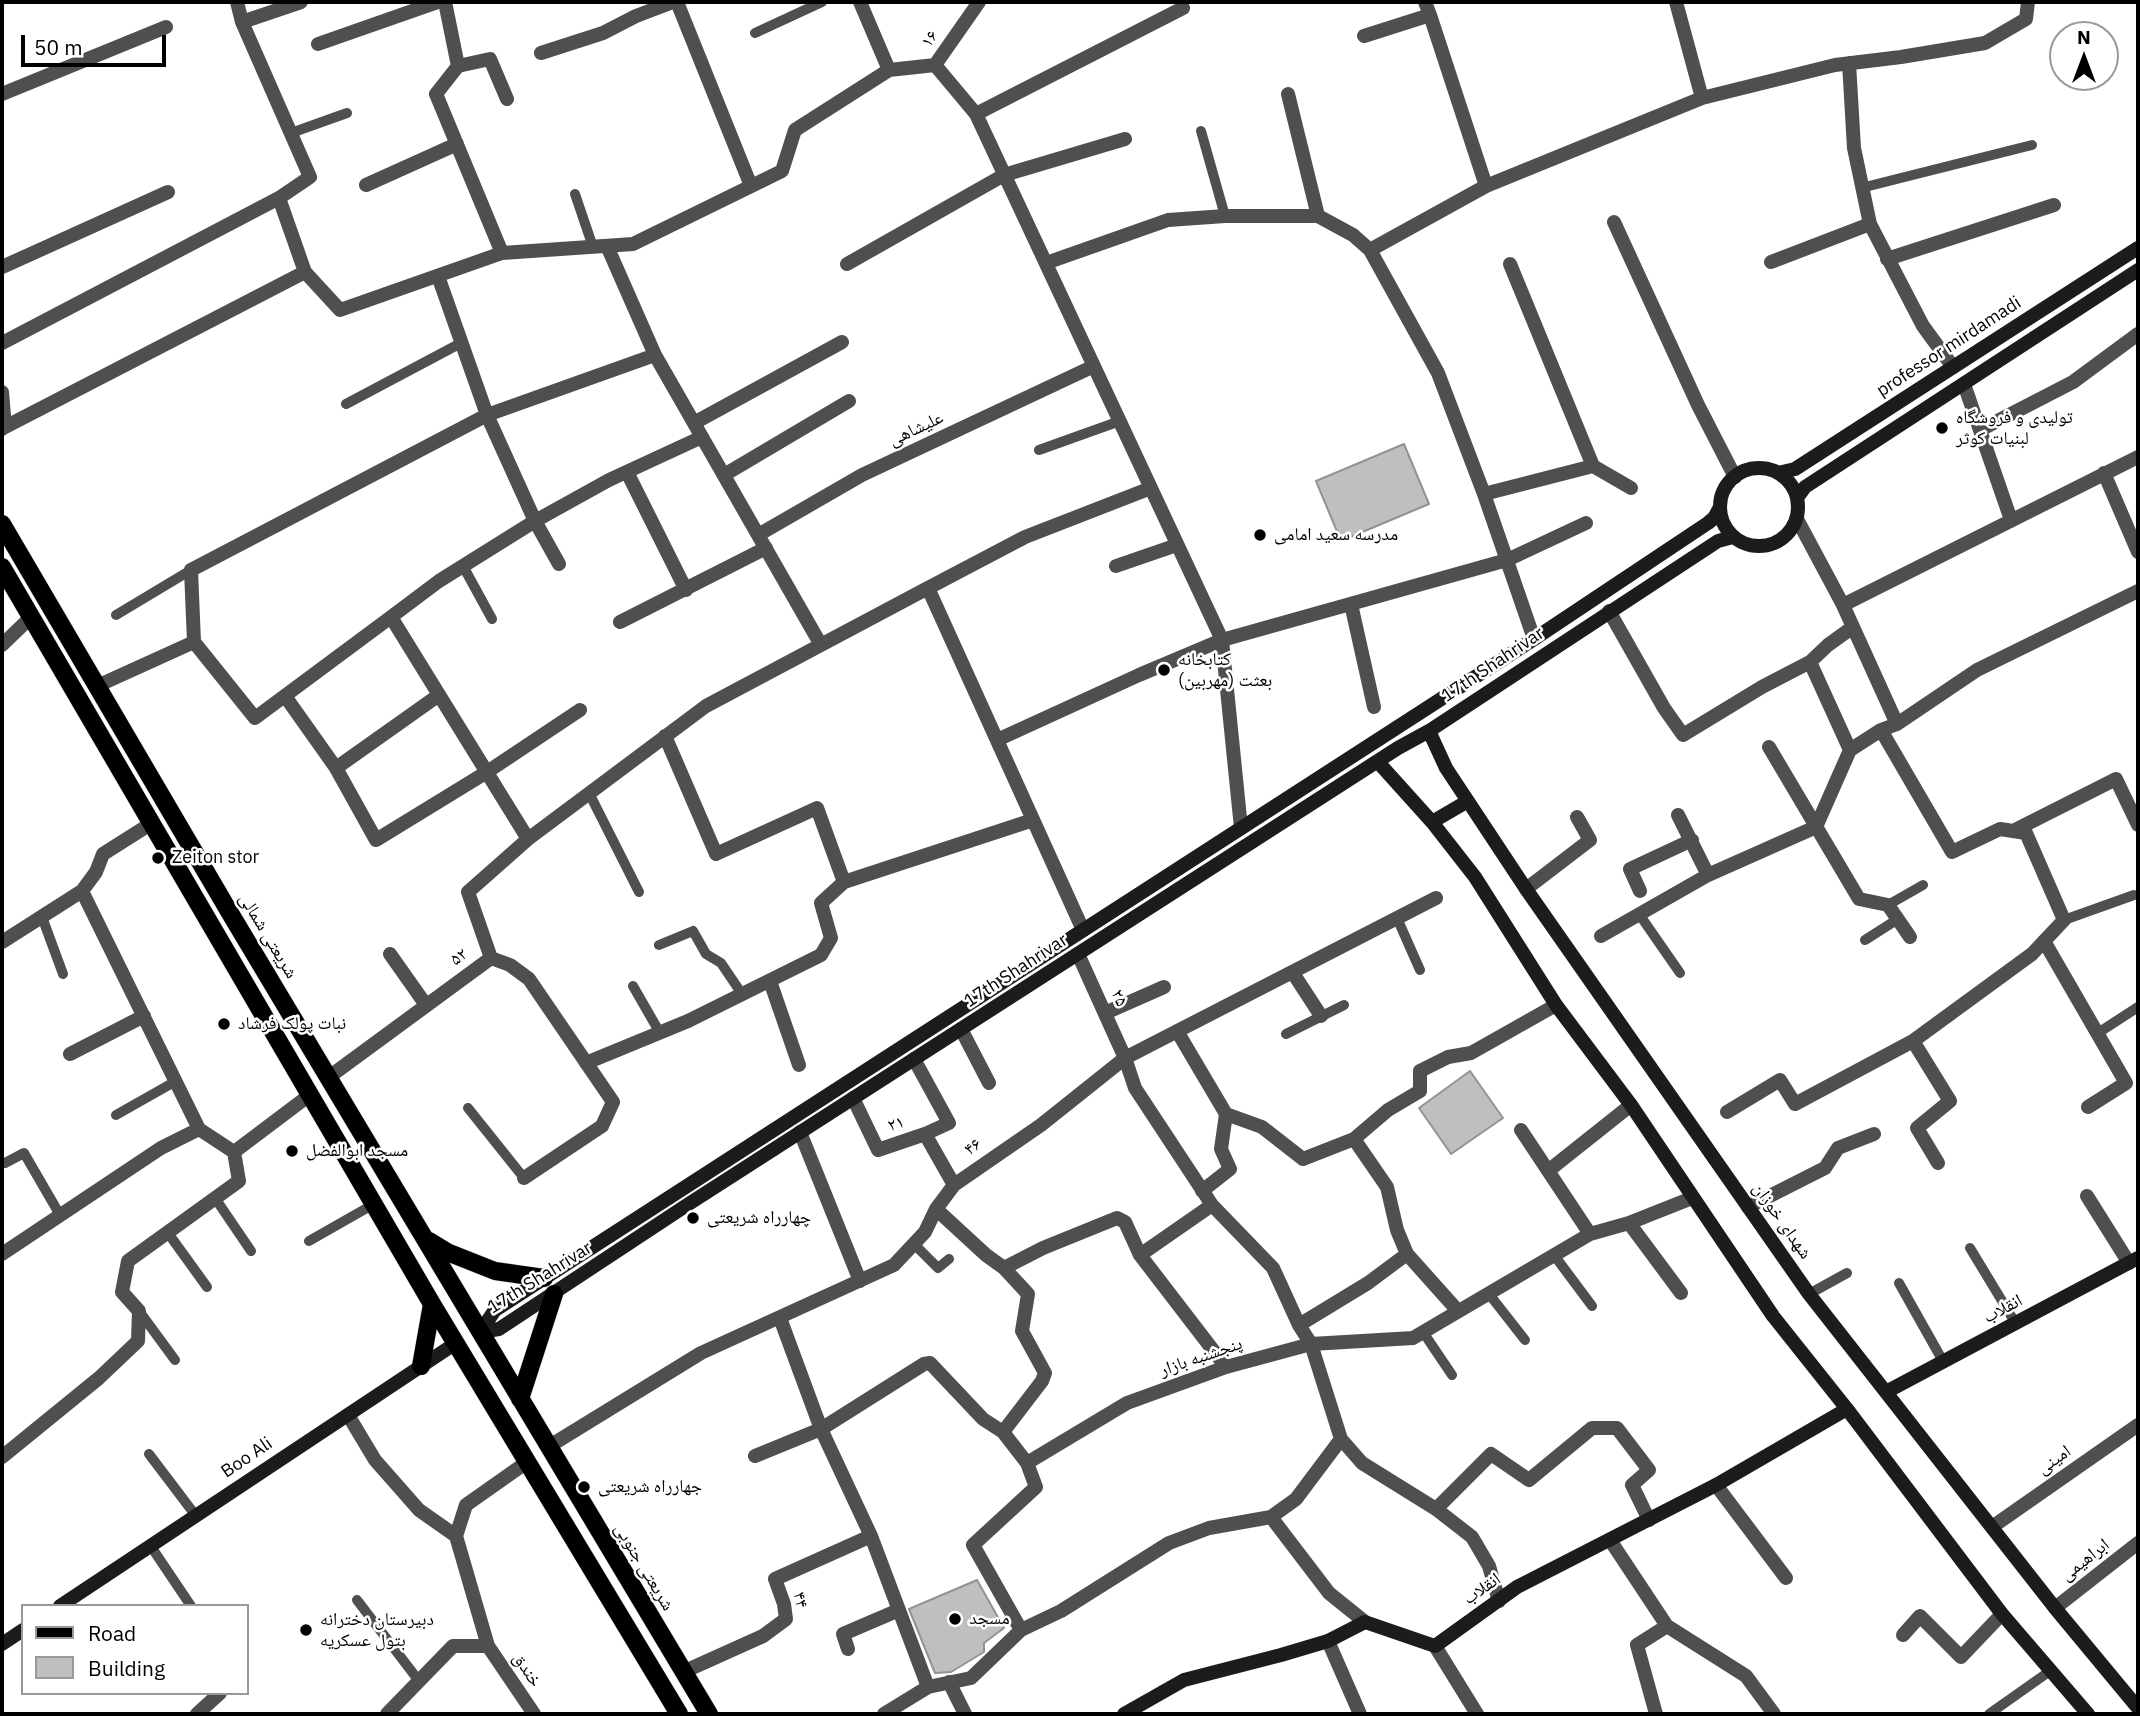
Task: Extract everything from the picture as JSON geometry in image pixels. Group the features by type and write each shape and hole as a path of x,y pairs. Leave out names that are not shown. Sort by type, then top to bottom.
{"main road":[{"name":"professor mirdamadi","path":"1778,473 1795,469 2138,248"},
{"path":"1797,498 1805,487 2138,270"},
{"path":"1754,469 1767,469 1778,473 1789,482 1797,498 1797,519 1782,540 1757,547 1744,544 1733,537 1720,515 1724,490 1735,477 1754,469"},
{"name":"17th Shahrivar","path":"549,1286 1083,930 1534,639 1708,523 1720,507"},
{"name":"شریعتی شمالی","path":"2,524 480,1332"},
{"name":"17th Shahrivar","path":"480,1332 495,1310 549,1286 800,1132 1429,731 1718,541 1733,537"},
{"path":"2,567 432,1304 679,1714"},
{"name":"شهدای خوزان","path":"1429,731 1446,768 1527,889 1809,1294 2055,1608 2138,1709"},
{"path":"1378,762 1432,822 1475,877 1556,1005 1630,1105 1773,1316 2002,1614 2088,1714"},
{"path":"1432,822 1468,800"},
{"path":"426,1238 447,1252 495,1271 549,1286 520,1399"},
{"name":"انقلاب","path":"1886,1392 2134,1261"},
{"path":"421,1366 432,1304"},
{"path":"456,1343 480,1332"},
{"name":"شریعتی جنوبی","path":"480,1332 709,1714"},
{"name":"Boo Ali","path":"63,1604 456,1343"},
{"name":"انقلاب","path":"1435,1646 1517,1587 1716,1485 1847,1409"},
{"path":"1124,1714 1184,1679 1328,1641 1365,1622 1435,1646"},
{"path":"2,1644 21,1631"}],"street":[{"path":"2,343 279,198 310,177 242,22 237,2"},
{"path":"242,22 301,2"},
{"path":"318,44 438,2"},
{"path":"444,2 458,66"},
{"path":"541,53 603,33 636,16 675,2 751,186"},
{"path":"860,2 889,70"},
{"name":"۱۶","path":"935,65 979,2"},
{"path":"1676,2 1702,98"},
{"path":"1370,250 1486,186 1702,98 1849,63 1985,43 2026,19 2028,2"},
{"path":"976,114 1183,8"},
{"path":"1364,36 1427,8 1486,186"},
{"path":"2,94 166,27"},
{"path":"502,253 436,94 458,66 490,59 507,99"},
{"path":"1849,63 1854,148 1870,224 1923,326 1953,368"},
{"path":"279,198 305,272 340,310 502,253 633,244 782,171 795,130 889,70 935,65 976,114 1222,640 1241,828"},
{"path":"1288,94 1318,216"},
{"path":"847,264 1004,175 1125,139"},
{"path":"366,185 457,144"},
{"path":"2,267 168,192"},
{"path":"1887,258 2054,205"},
{"path":"1046,263 1168,220 1225,216 1318,216 1353,235 1370,250 1438,373 1484,494 1534,639"},
{"path":"1614,222 1698,405 1735,477"},
{"path":"1771,262 1870,224"},
{"path":"600,246 655,355 821,645"},
{"path":"1510,264 1594,466 1631,488"},
{"path":"2,392 3,428 305,272"},
{"path":"438,276 487,415 535,521 559,564"},
{"path":"1980,430 2073,382 2138,334"},
{"path":"694,423 842,342"},
{"path":"655,355 487,415 191,570 194,642 255,718 463,566 535,521 627,472 702,437"},
{"name":"علیشاهی","path":"620,622 685,590 862,475 1094,366"},
{"path":"1964,384 2011,520"},
{"path":"724,475 849,401"},
{"path":"1843,605 2138,457"},
{"path":"1484,494 1594,466"},
{"path":"627,472 685,590"},
{"path":"2104,473 2138,552"},
{"path":"391,617 528,839 706,706 1025,537 1151,488"},
{"path":"1797,519 1843,605 1897,724"},
{"path":"997,740 1139,674 1222,640 1507,561 1586,523"},
{"path":"1116,566 1177,545"},
{"path":"928,589 1083,930"},
{"path":"1601,936 1708,875 1816,827 1850,750 1881,730 1897,724 1977,670 2138,591"},
{"path":"1351,604 1374,707"},
{"path":"1609,611 1664,708 1683,735 1762,687 1810,662 1853,627"},
{"path":"2,645 31,617"},
{"path":"97,686 194,642"},
{"path":"1810,662 1850,750"},
{"path":"336,768 439,695"},
{"path":"285,696 336,768 376,841 580,710"},
{"path":"1727,1112 1780,1080 1795,1104 1913,1041 2032,954 2064,920 2026,833 2000,829 1952,852 1881,730"},
{"path":"665,736 716,854 817,808 844,882"},
{"path":"1769,747 1859,900 1888,905 1910,937"},
{"path":"2013,831 2116,779 2138,825"},
{"path":"1678,815 1708,875"},
{"path":"1527,889 1590,840 1577,817"},
{"path":"586,1063 660,1032 821,955 831,938 821,903 844,882 1033,820"},
{"path":"2,942 82,891 96,872 103,854 152,823"},
{"name":"۵۲","path":"329,1077 491,958 468,892 528,839"},
{"path":"1640,891 1630,869 1692,841"},
{"path":"2,1457 99,1378 138,1340 139,1311 122,1292 128,1261 239,1181 234,1152 199,1129 82,891"},
{"name":"۴۶","path":"779,1318 894,1265 925,1232 936,1209 954,1185 1041,1125 1125,1058 1436,898"},
{"path":"2045,941 2126,1083 2088,1107"},
{"path":"390,954 426,1005"},
{"name":"۲۵","path":"1078,954 1125,1058 1135,1088 1212,1205 1273,1268 1299,1325 1311,1344 1341,1440"},
{"path":"491,958 510,965 529,979 613,1102 602,1126 524,1178"},
{"path":"1293,973 1321,1016"},
{"path":"770,981 799,1065"},
{"path":"1105,1013 1164,987"},
{"path":"1226,1114 1262,1127 1303,1159 1354,1139 1388,1110 1420,1091 1420,1070 1448,1057 1471,1053 1556,1005"},
{"path":"70,1054 144,1016"},
{"path":"961,1029 989,1083"},
{"path":"1177,1031 1226,1114 1221,1149 1230,1170 1202,1191"},
{"path":"1913,1041 1950,1101 1917,1128 1938,1163"},
{"path":"914,1059 949,1123 925,1134"},
{"path":"234,1152 311,1094"},
{"name":"۲۱","path":"853,1098 878,1150 925,1134 954,1185"},
{"path":"1548,1171 1630,1105"},
{"path":"2,1254 161,1148 199,1129"},
{"path":"1521,1130 1590,1234"},
{"path":"800,1132 860,1281"},
{"path":"1748,1207 1825,1168 1838,1148 1874,1134"},
{"path":"1354,1139 1387,1187 1397,1230 1407,1254 1458,1311"},
{"path":"2087,1196 2134,1261"},
{"name":"پنجشنبه بازار","path":"1027,1463 1127,1403 1226,1367 1311,1344 1413,1338 1590,1234 1629,1223 1692,1198"},
{"path":"1140,1255 1212,1205"},
{"path":"936,1209 1003,1268 1028,1294 1022,1331 1045,1373 1042,1381 1003,1432"},
{"path":"1003,1268 1043,1248 1117,1218 1125,1222 1140,1255 1226,1367"},
{"path":"1629,1223 1681,1293"},
{"path":"1299,1325 1368,1283 1407,1254"},
{"path":"548,1447 701,1353 779,1318 821,1429 871,1536 928,1687"},
{"path":"755,1456 821,1429 924,1364 930,1363 983,1419 1003,1432 1027,1463 1037,1488 973,1545 1021,1630"},
{"path":"348,1415 375,1460 419,1510 456,1536"},
{"name":"امینی","path":"1992,1527 2138,1425"},
{"path":"1436,1509 1491,1454 1530,1480 1592,1428 1617,1428 1649,1470 1632,1485 1649,1520"},
{"path":"884,1714 928,1687 971,1678 1021,1630 1061,1611 1169,1543 1209,1528 1271,1517 1296,1499 1341,1440 1362,1463 1436,1509 1472,1537 1489,1566 1499,1601"},
{"path":"488,1646 456,1536 466,1505 527,1462"},
{"path":"1716,1485 1786,1578"},
{"path":"1271,1517 1329,1592 1365,1622"},
{"name":"۴۴","path":"683,1672 763,1636 786,1619 775,1579 871,1536"},
{"path":"1610,1540 1667,1626 1746,1676 1774,1714"},
{"name":"ابراهیمی","path":"2055,1608 2138,1543"},
{"path":"848,1649 843,1634 899,1610"},
{"path":"1903,1635 1920,1616 1961,1657 2002,1614"},
{"path":"1656,1714 1637,1645 1667,1626"},
{"path":"1328,1641 1360,1714"},
{"name":"خندق","path":"387,1714 453,1646 488,1646 534,1714"},
{"path":"1435,1646 1477,1714"},
{"path":"949,1682 965,1714"},
{"path":"197,1714 218,1695"}],"lane":[{"path":"755,33 822,2"},
{"path":"291,133 347,113"},
{"path":"1201,131 1225,216"},
{"path":"1861,188 2032,145"},
{"path":"575,194 600,246"},
{"path":"346,404 461,343"},
{"path":"1039,450 1120,421"},
{"path":"463,566 492,619"},
{"path":"116,615 191,570"},
{"path":"589,793 639,892"},
{"path":"1888,905 1923,885"},
{"path":"2064,920 2134,895"},
{"path":"1639,914 1680,973"},
{"path":"42,917 63,974"},
{"path":"1397,918 1420,970"},
{"path":"1865,940 1898,919"},
{"path":"659,945 693,931 706,954 721,962 742,994"},
{"path":"633,986 660,1032"},
{"path":"1286,1034 1344,1005"},
{"path":"2098,1033 2138,1007"},
{"path":"116,1115 176,1082"},
{"path":"468,1108 524,1178"},
{"path":"5,1163 24,1153 60,1214"},
{"path":"215,1198 251,1251"},
{"path":"309,1241 374,1204"},
{"path":"167,1233 207,1287"},
{"path":"912,1243 938,1268 949,1259"},
{"path":"1970,1248 2016,1324"},
{"path":"1554,1255 1592,1306"},
{"path":"1809,1294 1847,1273"},
{"path":"1899,1283 1944,1363"},
{"path":"1489,1293 1525,1340"},
{"path":"139,1311 175,1360"},
{"path":"1423,1332 1452,1375"},
{"path":"149,1454 196,1516"},
{"path":"150,1545 190,1604"},
{"path":"357,1600 419,1681"},
{"path":"1990,1714 2050,1671"}],"building":[{"path":"1404,444 1429,504 1341,541 1316,481"},
{"path":"1470,1071 1503,1118 1451,1154 1419,1108"},
{"name":"مسجد","path":"977,1580 1004,1628 984,1643 984,1652 951,1672 935,1673 909,1609"}],"place":[{"name":"تولیدی و فروشگاه لبنیات کوثر","path":"1942,428"},
{"name":"مدرسه سعید امامی","path":"1260,535"},
{"name":"کتابخانه بعثت (مهربین)","path":"1164,670"},
{"name":"Zeiton stor","path":"158,858"},
{"name":"نبات پولک فرشاد","path":"224,1024"},
{"name":"مسجد ابوالفضل","path":"292,1151"},
{"name":"چهارراه شریعتی","path":"693,1218"},
{"name":"جهارراه شریعتی","path":"584,1487"},
{"name":"مسجد","path":"955,1619"},
{"name":"دبیرستان دخترانه بتول عسکریه","path":"306,1630"}]}
